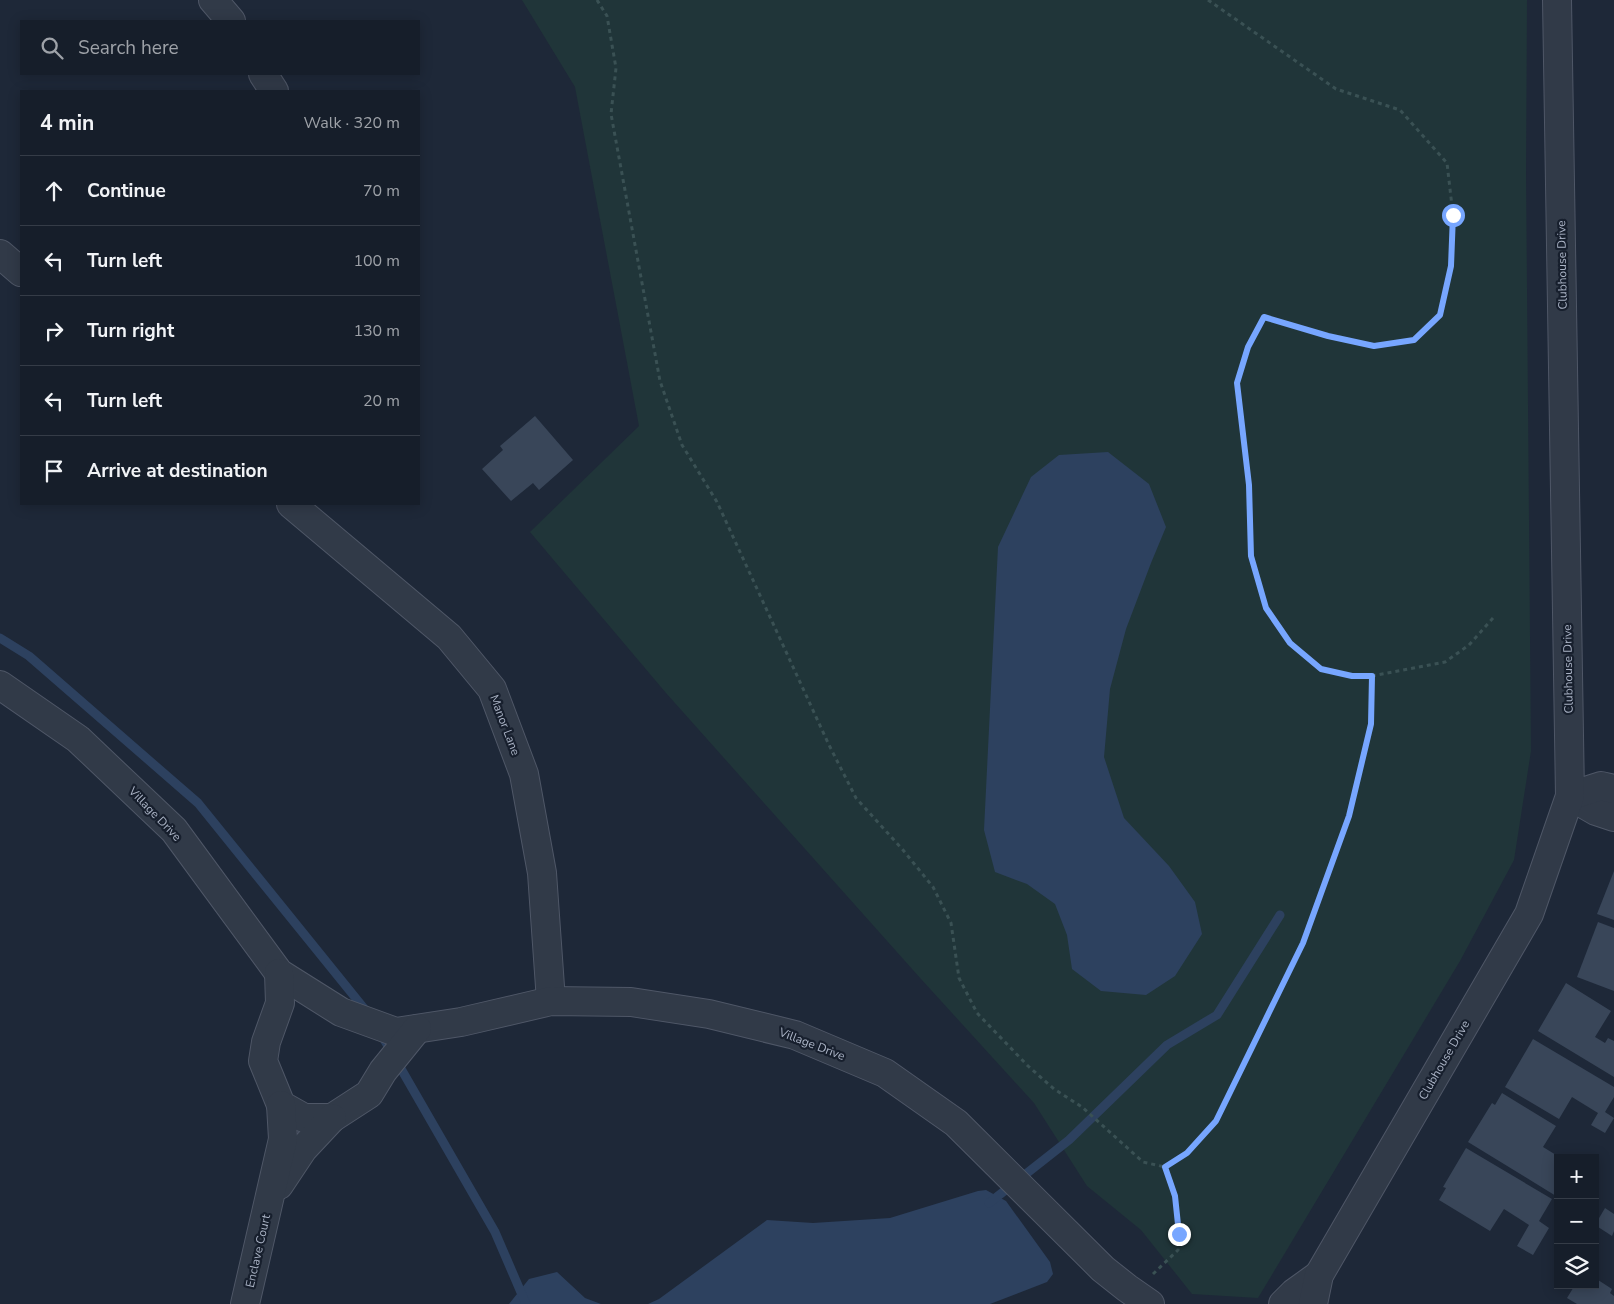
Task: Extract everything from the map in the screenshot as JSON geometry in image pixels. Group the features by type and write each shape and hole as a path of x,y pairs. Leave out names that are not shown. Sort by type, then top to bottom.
{"street":[{"path":"213,0 230,20"},
{"name":"Clubhouse Drive","path":"1314,1304 1319,1275 1529,914 1570,796 1557,0"},
{"path":"264,75 273,90"},
{"path":"0,254 20,271"},
{"name":"Manor Lane","path":"292,505 449,637 492,690 524,774 542,872 551,1001"},
{"name":"Village Drive","path":"0,685 78,739 174,830 279,972 341,1012 396,1032 461,1022 551,1001 631,1002 709,1014 795,1035 885,1073 956,1123 1103,1268 1150,1304"},
{"path":"1570,796 1602,786 1614,789"},
{"path":"1570,796 1596,811 1614,817"},
{"path":"279,972 280,1003 266,1042 263,1061 280,1105 304,1118 332,1118 369,1094 383,1071 417,1029"},
{"path":"266,1042 296,1009 323,1001"},
{"path":"358,1018 372,1039 377,1055 374,1085"},
{"name":"Enclave Court","path":"245,1304 283,1139 280,1105"},
{"name":"Enclave Court","path":"270,1199 303,1149 332,1118"},
{"name":"Village Drive","path":"1103,1268 1125,1304"},
{"name":"Clubhouse Drive","path":"1283,1304 1294,1293 1319,1275"}],"path":[{"path":"597,0 607,16 609,24 616,68 611,114 660,381 682,445 717,502 829,745 856,798 903,850 933,887 951,923 959,978 977,1013 1028,1066 1054,1089 1082,1107 1143,1162 1165,1167 1187,1153 1216,1121 1303,943 1349,816 1371,724 1372,676"},
{"path":"1208,0 1336,89 1400,110 1447,163 1453,215 1451,266 1440,315 1414,340 1374,346 1328,336 1264,317 1248,347 1237,383 1249,485 1251,556 1266,608 1290,643 1321,669 1352,676 1372,676 1445,662 1469,645 1494,617"},
{"path":"1151,1275 1178,1250 1179,1234 1175,1196 1165,1167"}],"green space":[{"path":"522,0 1527,0 1526,173 1531,751 1514,860 1460,961 1258,1298 1192,1294 1141,1230 1087,1186 1034,1103 666,693 530,532 639,426 575,87"}],"water":[{"path":"1108,452 1149,484 1166,527 1126,629 1110,689 1104,757 1124,818 1169,866 1195,902 1202,934 1175,976 1146,995 1101,991 1072,969 1067,935 1055,904 1027,884 995,872 984,830 998,547 1031,477 1059,455"},
{"path":"986,1190 1006,1201 1050,1262 1053,1274 1047,1282 990,1304 648,1304 659,1299 767,1220 813,1223 890,1218"},
{"path":"557,1272 585,1298 601,1304 509,1304 529,1279"}],"building":[{"path":"535,416 573,460 539,490 533,483 511,501 482,469 503,450 500,446"},
{"path":"1614,871 1614,920 1597,914"},
{"path":"1598,922 1614,928 1614,991 1577,977"},
{"path":"1566,983 1611,1011 1595,1037 1605,1043 1608,1038 1614,1041 1614,1077 1538,1031"},
{"path":"1533,1039 1614,1087 1614,1097 1605,1112 1614,1118 1605,1133 1591,1125 1598,1113 1572,1097 1559,1119 1505,1087"},
{"path":"1502,1093 1556,1126 1543,1147 1554,1154 1554,1195 1468,1142 1492,1103 1495,1105"},
{"path":"1466,1148 1552,1199 1539,1221 1549,1228 1533,1255 1517,1246 1529,1225 1504,1209 1490,1231 1439,1200 1446,1188 1443,1187"},
{"path":"1605,1208 1614,1214 1614,1231 1612,1236 1599,1228 1599,1218"},
{"path":"1599,1281 1612,1289 1610,1293 1614,1296 1614,1304 1577,1304 1567,1298 1573,1289 1599,1289"}],"waterway":[{"path":"0,638 29,656 198,803 367,1012"},
{"path":"989,1203 1069,1140 1167,1045 1217,1015 1280,915"},
{"path":"381,1034 495,1232 526,1304"}],"route":[{"path":"1179,1234 1175,1196 1165,1167 1187,1153 1216,1121 1303,943 1349,816 1371,724 1372,676 1352,676 1321,669 1290,643 1266,608 1251,556 1249,485 1237,383 1248,347 1264,317 1328,336 1374,346 1414,340 1440,315 1451,266 1453,215"}]}
